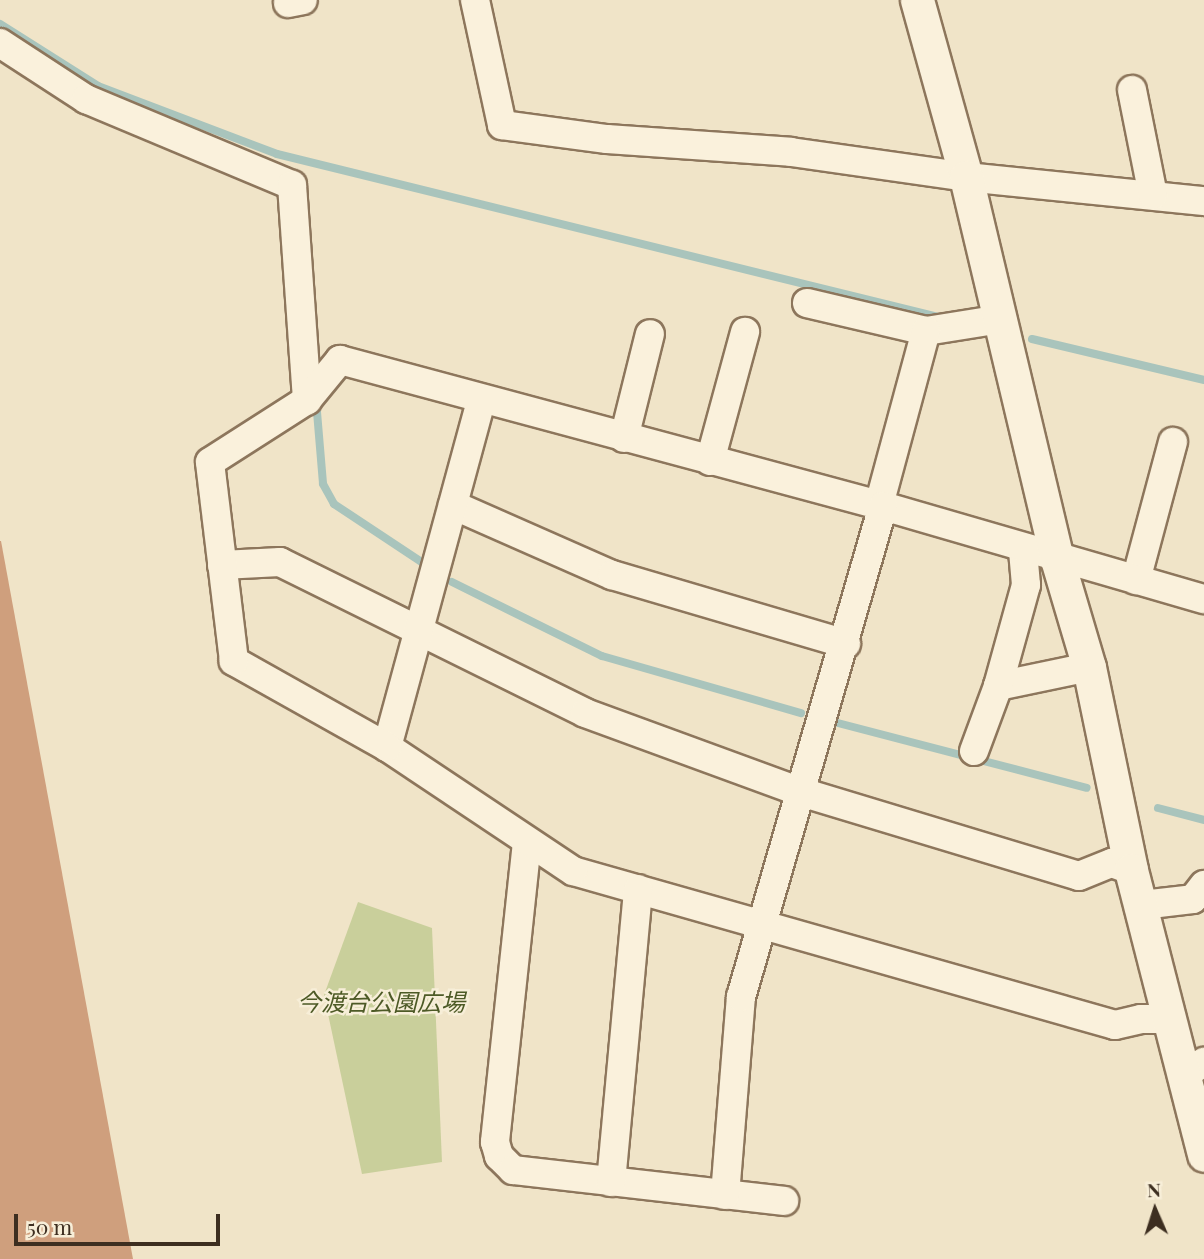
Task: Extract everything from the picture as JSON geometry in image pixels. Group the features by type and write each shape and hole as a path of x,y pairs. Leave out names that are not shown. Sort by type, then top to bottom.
{"street":[{"path":"475,0 502,125 607,139 791,152 965,177 1204,201"},
{"path":"917,0 1001,319 1057,559 1089,667 1130,870 1142,905 1169,1019 1195,1068 1204,1155"},
{"path":"0,43 86,99 292,185 307,400"},
{"path":"1132,90 1153,195"},
{"path":"807,303 926,331 1001,319"},
{"path":"725,1195 741,997 760,923 846,644 926,331"},
{"path":"710,461 745,332"},
{"path":"624,438 650,334"},
{"path":"1169,1019 1140,1019 1115,1025 573,871 387,747 234,661 210,462 307,400 340,360 481,401 881,506 1023,550 1204,599"},
{"path":"387,747 481,401"},
{"path":"1136,580 1173,442"},
{"path":"453,505 612,575 846,644"},
{"path":"974,751 998,687 1026,585 1023,550"},
{"path":"222,565 280,562 418,633 637,736 801,792 1079,876 1112,863 1130,870"},
{"path":"998,687 1089,667"},
{"path":"527,842 497,1149 513,1170 784,1201"},
{"path":"1142,905 1193,899 1204,885"},
{"path":"611,1181 638,889"}],"green space":[{"name":"今渡台公園広場","path":"358,902 432,928 442,1162 362,1174 324,995"}],"building":[{"path":"1,541 133,1259 0,1259"}],"waterway":[{"path":"0,24 98,86 277,154 942,318"},
{"path":"1032,339 1204,380"},
{"path":"316,400 323,484 334,504 423,563"},
{"path":"452,582 602,656 801,713"},
{"path":"834,722 1087,788"},
{"path":"1158,808 1204,820"}]}
